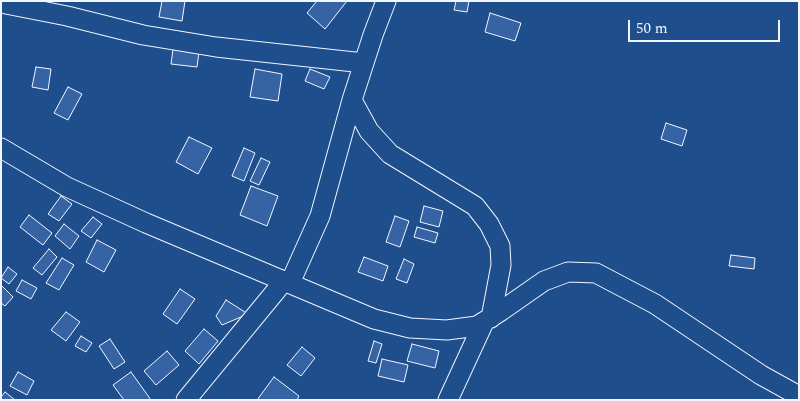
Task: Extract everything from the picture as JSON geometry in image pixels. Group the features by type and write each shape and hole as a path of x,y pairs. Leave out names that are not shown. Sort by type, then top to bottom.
{"street":[{"path":"186,400 287,282 320,216 352,100 386,1"},
{"path":"1,3 67,16 152,37 216,47 364,63"},
{"path":"352,100 369,131 390,154 475,206 489,224 500,246 501,265 487,320 448,400"},
{"path":"1,148 67,187 146,223 374,319 410,328 447,330 476,326 544,281 568,272 596,273 654,304 760,375 799,396"}],"building":[{"path":"162,1 185,1 182,21 159,17"},
{"path":"317,1 347,1 325,29 307,13"},
{"path":"456,1 469,1 467,12 454,10"},
{"path":"490,13 521,23 515,41 485,32"},
{"path":"173,49 199,52 197,67 171,64"},
{"path":"36,67 51,69 48,90 32,87"},
{"path":"255,69 282,74 278,101 250,97"},
{"path":"310,69 330,77 324,89 305,81"},
{"path":"68,87 82,94 68,120 54,113"},
{"path":"666,123 687,130 682,146 661,139"},
{"path":"189,137 212,148 198,174 176,162"},
{"path":"244,148 255,153 244,181 232,176"},
{"path":"261,158 270,162 259,185 250,181"},
{"path":"251,186 278,196 267,226 240,215"},
{"path":"61,196 72,204 59,221 48,214"},
{"path":"424,206 443,211 439,227 420,222"},
{"path":"29,215 52,233 43,245 20,227"},
{"path":"395,216 409,221 400,247 386,242"},
{"path":"93,217 102,224 91,238 81,231"},
{"path":"64,224 79,236 70,249 55,236"},
{"path":"417,227 438,233 435,243 414,237"},
{"path":"97,240 116,250 104,272 86,262"},
{"path":"49,249 57,257 42,275 33,268"},
{"path":"731,255 755,258 754,269 729,266"},
{"path":"364,257 388,266 383,281 358,272"},
{"path":"62,258 74,265 59,290 46,283"},
{"path":"404,259 414,264 407,283 396,279"},
{"path":"8,267 17,274 9,284 1,278"},
{"path":"22,280 37,288 31,299 16,291"},
{"path":"1,285 13,297 5,306 1,303"},
{"path":"180,289 195,299 177,324 163,314"},
{"path":"226,300 248,314 222,325 216,316"},
{"path":"66,312 80,322 66,341 51,330"},
{"path":"204,329 218,341 199,364 185,351"},
{"path":"81,336 92,343 86,352 75,346"},
{"path":"110,339 125,362 114,369 99,346"},
{"path":"374,341 382,344 376,363 368,361"},
{"path":"412,344 439,351 435,368 407,361"},
{"path":"302,347 315,358 301,376 287,365"},
{"path":"167,351 179,365 156,385 144,371"},
{"path":"382,359 408,365 404,382 378,376"},
{"path":"18,372 34,381 27,395 10,386"},
{"path":"131,372 151,400 124,400 113,385"},
{"path":"274,377 299,396 297,400 257,400"},
{"path":"5,392 15,400 1,400"}]}
